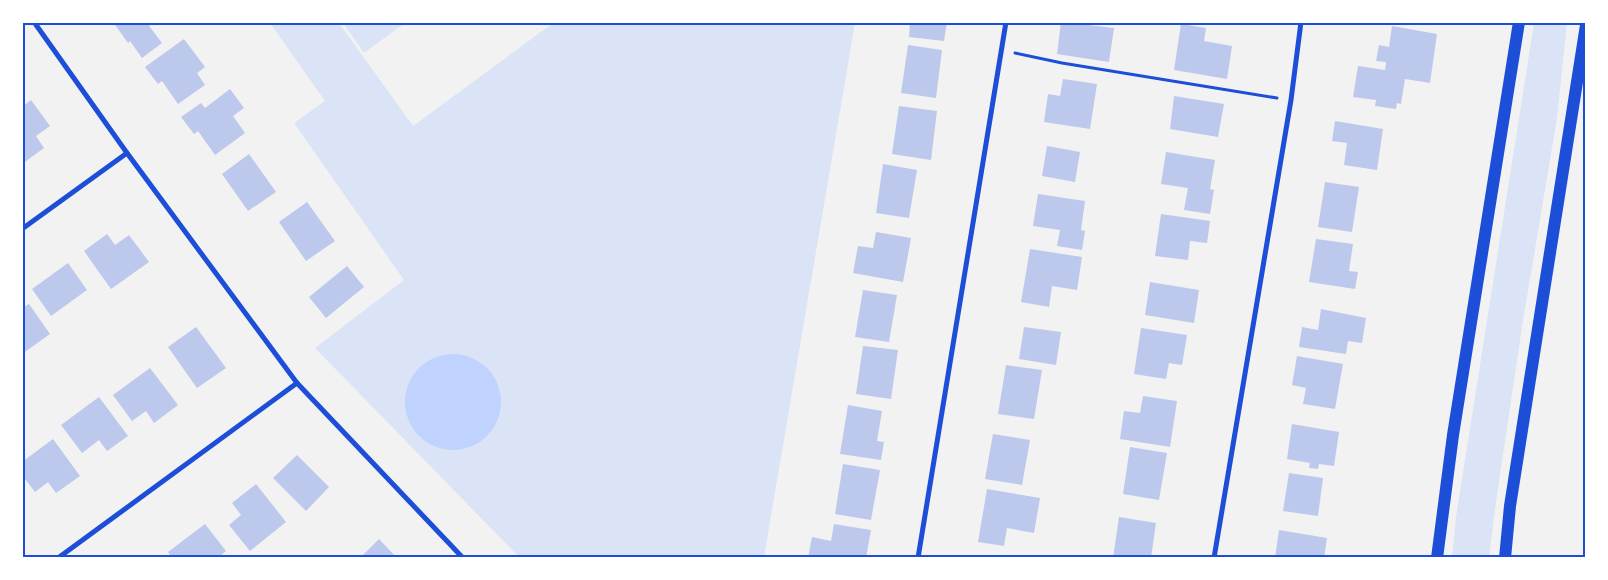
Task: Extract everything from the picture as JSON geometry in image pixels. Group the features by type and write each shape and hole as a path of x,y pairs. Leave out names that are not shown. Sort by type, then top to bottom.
{"main road":[{"path":"1437,558 1453,434 1519,22"},
{"path":"1505,558 1510,506 1586,25"}],"street":[{"path":"34,22 127,153 297,384 463,558"},
{"path":"918,558 1006,22"},
{"path":"1214,558 1290,100 1301,22"},
{"path":"22,229 127,153"},
{"path":"58,558 297,384"}],"path":[{"path":"1001,50 1062,63 1290,100"}],"shaded area":[{"path":"270,23 339,23 413,126 553,23 855,23 764,557 519,557 315,348 404,280 294,123 325,101"},
{"path":"343,23 405,23 364,53"},
{"path":"1534,23 1567,23 1557,118 1522,327 1489,557 1452,557 1456,517"}],"water":[{"path":"453,354 471,358 487,368 497,384 501,402 497,420 487,436 471,446 453,450 435,446 419,436 409,420 405,402 409,384 419,368 435,358"}],"building":[{"path":"113,22 154,22 149,26 162,43 142,58"},
{"path":"910,22 947,22 944,41 909,37"},
{"path":"1061,22 1088,22 1088,25 1114,28 1109,62 1057,54"},
{"path":"1181,24 1206,28 1204,41 1232,46 1227,79 1174,70"},
{"path":"1392,26 1437,34 1430,83 1405,79 1401,104 1397,103 1396,109 1375,106 1376,100 1353,97 1358,66 1385,70 1386,62 1376,61 1379,45 1389,47"},
{"path":"184,39 205,67 197,73 205,85 178,104 162,81 158,84 145,67"},
{"path":"908,45 942,50 936,98 901,93"},
{"path":"1063,79 1097,84 1090,129 1044,122 1048,94 1060,96"},
{"path":"230,89 244,108 233,116 245,133 215,155 198,131 194,134 181,117 201,103 205,108"},
{"path":"1174,96 1224,104 1218,137 1170,129"},
{"path":"31,100 50,126 36,136 44,148 22,164 22,107"},
{"path":"899,106 937,111 931,160 892,154"},
{"path":"1335,121 1383,129 1377,170 1344,165 1347,143 1332,141"},
{"path":"1047,146 1080,152 1075,182 1042,176"},
{"path":"1166,152 1215,160 1210,189 1214,190 1210,214 1184,210 1188,188 1161,184"},
{"path":"249,154 276,192 248,211 222,174"},
{"path":"883,164 917,170 909,218 876,213"},
{"path":"1325,182 1359,187 1352,232 1318,227"},
{"path":"1038,194 1085,201 1081,230 1085,231 1082,250 1057,246 1060,230 1033,226"},
{"path":"307,202 335,241 306,261 279,222"},
{"path":"1161,214 1210,221 1207,243 1190,241 1188,260 1155,256"},
{"path":"876,232 911,238 903,282 853,273 858,246 873,248"},
{"path":"107,234 115,245 129,235 149,262 111,289 84,251"},
{"path":"1316,239 1353,244 1349,271 1358,272 1355,289 1309,282"},
{"path":"1030,249 1082,257 1077,290 1052,286 1049,307 1021,302"},
{"path":"68,263 87,290 51,316 32,289"},
{"path":"347,266 364,287 326,318 309,297"},
{"path":"1150,282 1199,290 1194,323 1145,315"},
{"path":"863,290 897,295 889,342 855,337"},
{"path":"29,304 50,334 22,354 22,308"},
{"path":"1321,309 1366,318 1362,343 1348,341 1346,354 1299,347 1302,327 1318,330"},
{"path":"196,327 226,368 197,388 168,347"},
{"path":"1024,327 1061,332 1056,365 1019,359"},
{"path":"1141,328 1187,335 1182,365 1169,363 1166,379 1134,374"},
{"path":"863,346 898,350 891,399 856,394"},
{"path":"1297,356 1343,364 1335,409 1303,404 1306,388 1292,385"},
{"path":"1006,365 1042,370 1034,419 998,414"},
{"path":"150,368 178,405 154,423 146,411 132,421 113,395"},
{"path":"1143,396 1177,401 1170,447 1120,439 1124,411 1140,413"},
{"path":"99,397 128,436 107,451 99,440 82,453 61,425"},
{"path":"848,405 882,411 877,441 884,442 881,460 840,454"},
{"path":"1292,424 1339,432 1334,466 1319,464 1318,469 1309,468 1310,463 1287,459"},
{"path":"993,434 1030,440 1022,485 985,479"},
{"path":"53,439 80,476 56,493 48,482 35,492 22,475 22,462"},
{"path":"1130,447 1167,453 1159,500 1123,494"},
{"path":"297,455 329,487 306,511 273,478"},
{"path":"843,464 880,470 871,520 835,514"},
{"path":"1289,473 1323,478 1318,516 1283,511"},
{"path":"256,484 286,522 250,551 229,525 241,515 232,503"},
{"path":"987,489 1040,498 1034,533 1007,528 1004,546 978,542"},
{"path":"1119,517 1156,523 1151,558 1113,558"},
{"path":"205,524 226,551 218,558 172,558 168,552"},
{"path":"834,524 871,530 866,558 808,558 812,537 831,541"},
{"path":"1279,530 1327,538 1324,558 1275,558"},
{"path":"379,539 397,558 360,558"}]}
